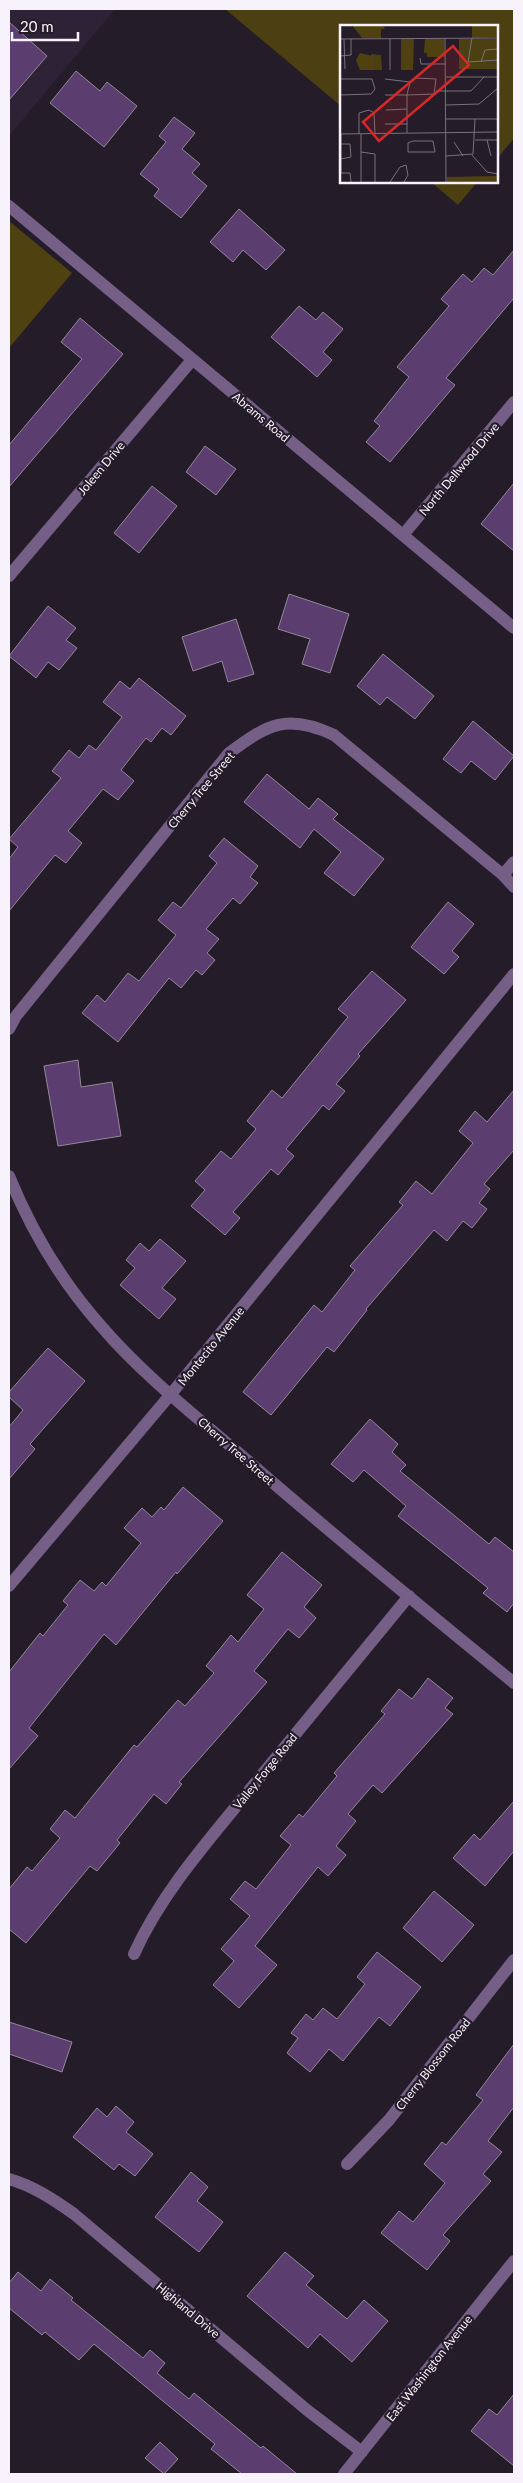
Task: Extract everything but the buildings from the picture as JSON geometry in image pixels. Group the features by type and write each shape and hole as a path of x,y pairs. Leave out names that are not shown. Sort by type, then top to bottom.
{"street":[{"name":"Abrams Road","path":"9,206 514,628"},
{"name":"Joleen Drive","path":"9,576 192,360"},
{"name":"North Dellwood Drive","path":"403,535 514,402"},
{"name":"Cherry Tree Street","path":"9,1029 16,1016 229,753 259,730 273,726 298,724 318,727 334,735 503,875 514,887"},
{"path":"503,875 514,862"},
{"name":"Montecito Avenue","path":"9,1586 171,1394 514,974"},
{"name":"Cherry Tree Street","path":"9,1176 44,1248 72,1290 101,1327 171,1394 280,1490 514,1683"},
{"name":"Valley Forge Road","path":"134,1954 148,1922 209,1839 409,1596"},
{"name":"Cherry Blossom Road","path":"346,2164 389,2120 514,1960"},
{"name":"Highland Drive","path":"9,2179 27,2184 52,2198 74,2214 307,2410 362,2452"},
{"name":"East Washington Avenue","path":"344,2474 514,2262"}],"shaded area":[{"path":"9,9 115,9 9,136"},
{"path":"225,9 514,9 514,138 498,158 498,25 340,25 340,105"},
{"path":"431,182 477,182 458,205"},
{"path":"9,221 72,273 9,348"}]}
